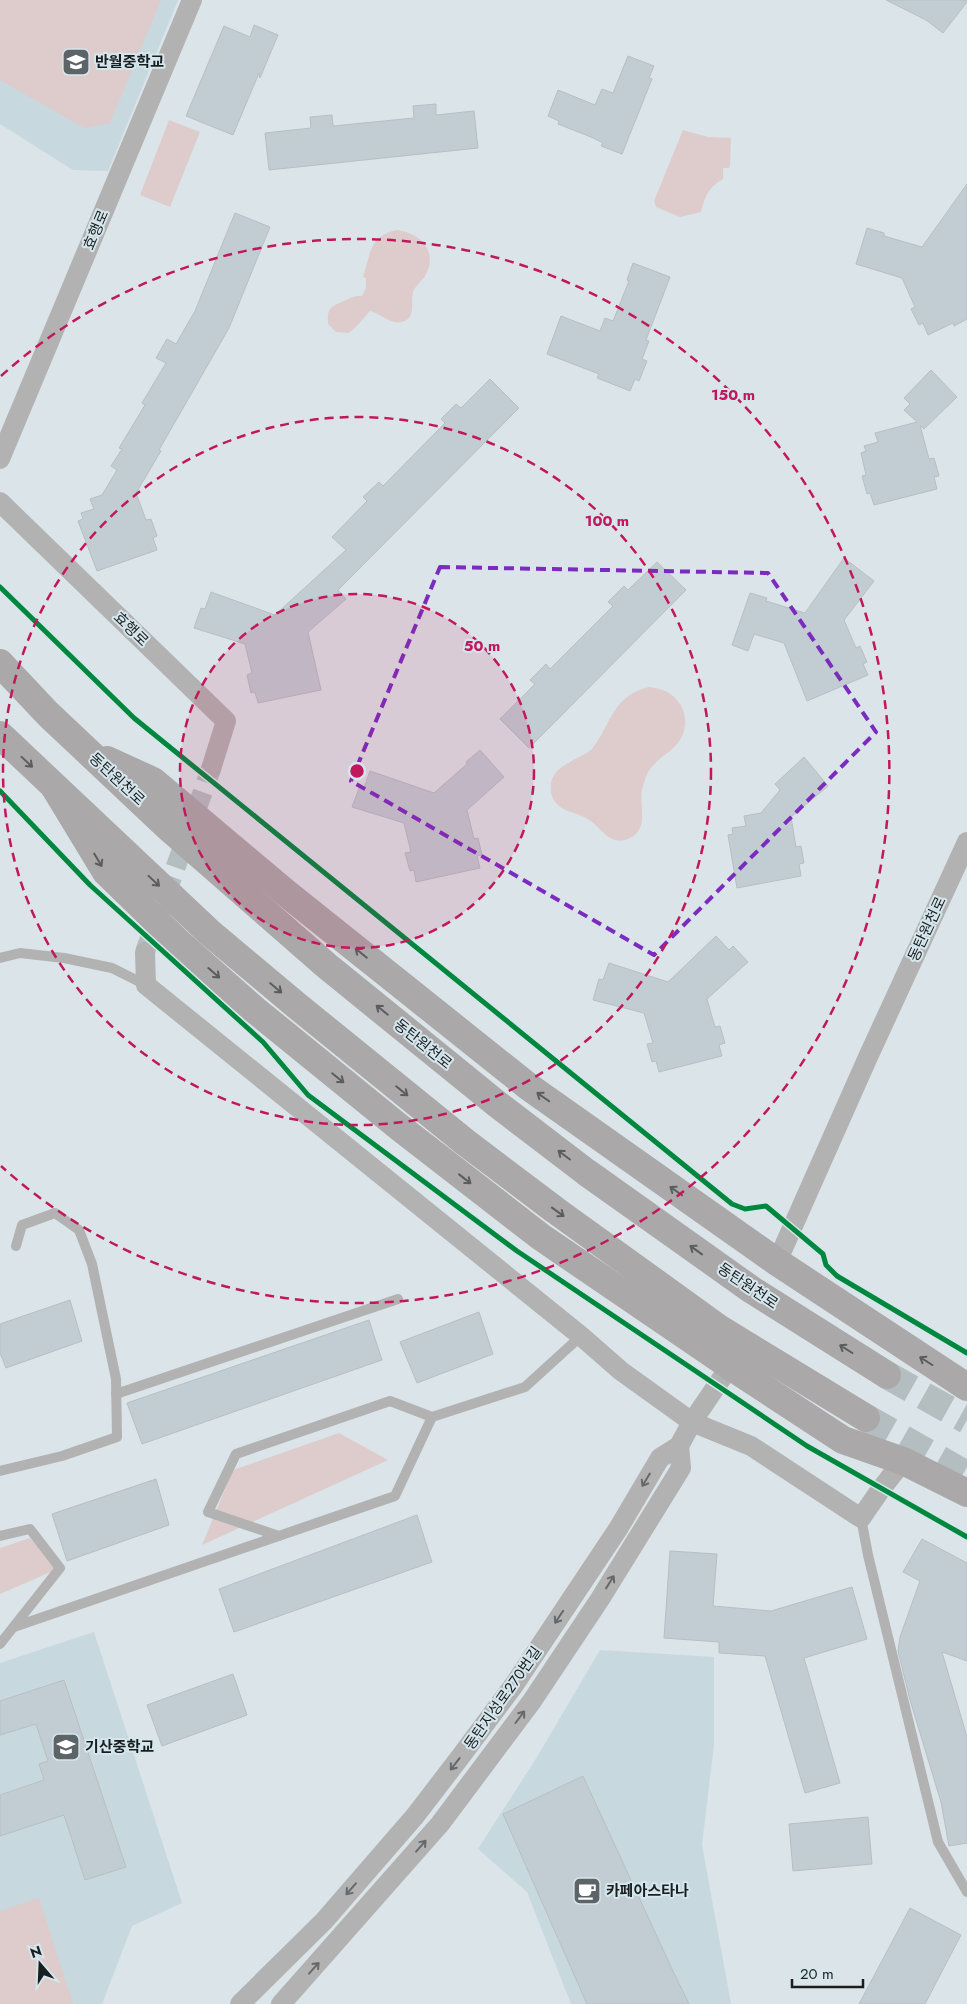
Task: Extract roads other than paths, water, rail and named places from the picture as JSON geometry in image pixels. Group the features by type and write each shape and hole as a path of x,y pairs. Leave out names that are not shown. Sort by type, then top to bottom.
{"main road":[{"name":"동탄원천로","path":"0,663 48,714 169,828 327,966 497,1104 586,1172 752,1290 887,1375"},
{"path":"0,735 209,932 465,1142 554,1210 720,1328 866,1418"},
{"path":"86,750 153,781 286,893 529,1088 777,1262 967,1387"},
{"path":"55,788 106,872 179,943 255,1010 399,1127 541,1237 730,1366 843,1440 903,1461 967,1493"}],"street":[{"name":"효행로","path":"0,459 192,0"},
{"name":"효행로","path":"0,502 226,721 211,769"},
{"name":"동탄원천로","path":"777,1262 868,1057 967,842"},
{"path":"145,952 146,985 621,1371 692,1422 751,1446 861,1518 903,1461"},
{"name":"동탄지성로270번길","path":"240,2004 324,1921 415,1816 514,1685 618,1529 660,1458 678,1446 730,1366"},
{"path":"281,2004 440,1824 532,1701 600,1599 681,1468 678,1446"}],"lane":[{"path":"0,958 20,953 64,958 112,968 146,985"},
{"path":"0,1471 62,1456 117,1437 116,1379 92,1264 79,1230 54,1213 22,1225 16,1246"},
{"path":"116,1394 398,1300"},
{"path":"279,1536 208,1512 236,1454 390,1401 432,1417 525,1387 580,1336"},
{"path":"14,1627 395,1496 432,1417"},
{"path":"861,1518 868,1555 938,1842 967,1892"},
{"path":"0,1536 30,1529 60,1568 0,1644"}],"tunnel":[{"path":"145,952 211,769"},
{"path":"887,1375 967,1420"},
{"path":"866,1418 967,1475"}],"place":[{"name":"반월중학교","path":"76,62"},
{"name":"기산중학교","path":"66,1747"},
{"name":"카페아스타나","path":"587,1891"}]}
